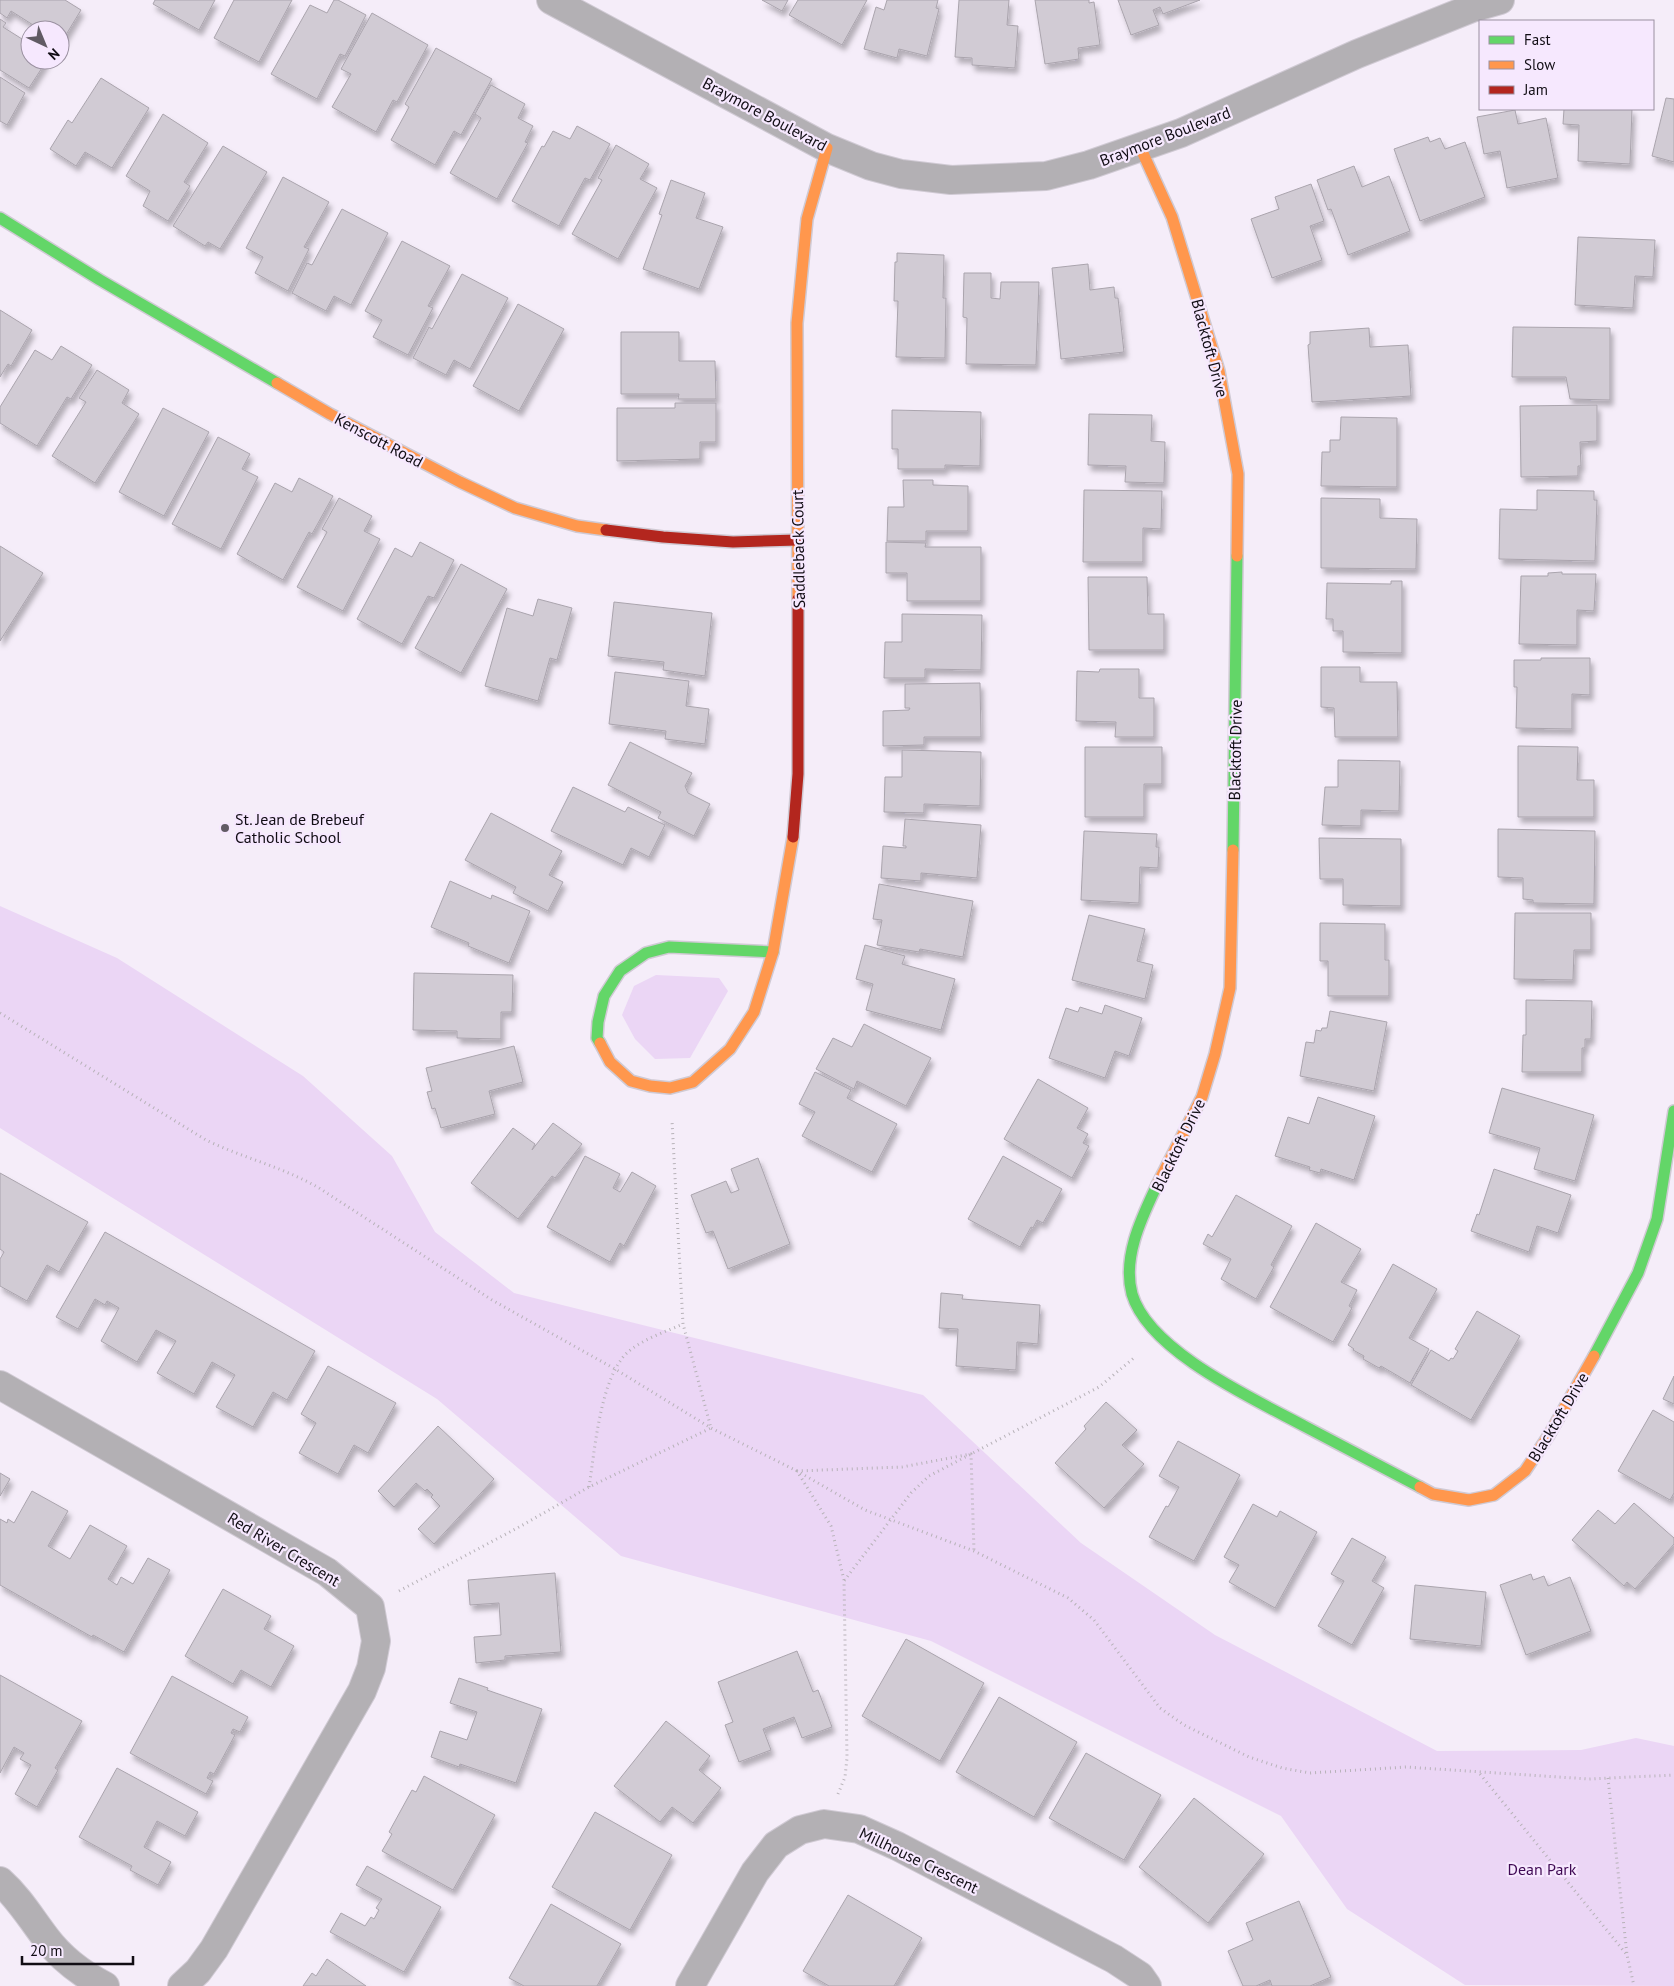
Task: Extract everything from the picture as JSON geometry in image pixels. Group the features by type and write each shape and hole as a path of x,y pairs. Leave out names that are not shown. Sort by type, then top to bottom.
{"street":[{"name":"Braymore Boulevard","path":"551,0 827,148 871,166 901,174 951,180 1046,176 1090,165 1142,148 1181,134 1357,54 1472,8 1500,0"},
{"name":"Saddleback Court","path":"773,952 669,948 646,953 620,971 604,996 598,1022 598,1038 610,1062 631,1081 650,1086 670,1088 692,1082 730,1049 754,1012 773,952 792,848 798,774 797,323 807,219 827,148"},
{"name":"Blacktoft Drive","path":"1142,148 1172,217 1219,371 1238,474 1233,915 1230,988 1215,1054 1202,1097 1146,1208 1135,1241 1131,1280 1136,1304 1142,1315 1160,1336 1184,1356 1237,1390 1433,1494 1469,1500 1494,1495 1525,1471 1550,1434 1616,1318 1638,1273 1657,1219 1674,1111"},
{"name":"Kenscott Road","path":"0,218 100,280 330,414 514,508 577,526 662,537 733,542 798,540"},
{"name":"Red River Crescent","path":"0,1385 327,1572 370,1607"},
{"path":"182,1986 198,1971 214,1949 362,1691 371,1668 376,1641 370,1607"},
{"name":"Millhouse Crescent","path":"690,1986 755,1872 776,1845 800,1830 824,1824 859,1829 897,1846 1114,1959 1140,1976 1148,1986"},
{"path":"0,1881 27,1910 46,1938 69,1962 105,1986"}],"path":[{"path":"0,1013 206,1140 295,1176 319,1188 492,1300 615,1369 711,1428 797,1471 860,1507 889,1520 974,1551 1068,1598 1094,1620 1160,1708 1184,1725 1242,1753 1275,1766 1310,1773 1406,1767 1568,1778 1674,1775"},
{"path":"670,1088 683,1324 711,1428"},
{"path":"589,1487 606,1392 615,1369 630,1350 683,1324"},
{"path":"844,1581 889,1520 912,1493 930,1476 1099,1387 1160,1336"},
{"path":"370,1607 522,1526 589,1487 711,1428"},
{"path":"797,1471 902,1467 970,1454"},
{"path":"970,1454 974,1551"},
{"path":"797,1471 831,1526 844,1581 847,1758 843,1782 824,1824"},
{"path":"1480,1773 1628,1956"},
{"path":"1608,1778 1628,1956 1634,1986"}],"green space":[{"name":"Dean Park","path":"0,906 117,958 303,1076 392,1156 435,1232 514,1293 923,1395 1081,1543 1215,1635 1437,1751 1581,1750 1636,1738 1674,1746 1674,1986 1465,1985 1347,1909 1281,1816 931,1641 621,1556 437,1399 0,1128"},
{"path":"656,975 719,978 728,991 690,1058 655,1059 635,1039 622,1015 634,986"}],"building":[{"path":"0,0 65,0 81,10 70,28 70,20 25,20 11,11 7,18 0,13"},
{"path":"155,0 215,0 199,30 153,4"},
{"path":"234,0 292,0 259,62 214,38"},
{"path":"334,0 338,0 366,15 345,56 340,54 317,99 271,74 310,5 327,13"},
{"path":"762,0 788,0 782,11"},
{"path":"798,0 867,0 842,45 789,15"},
{"path":"887,0 938,0 936,8 939,9 927,56 899,49 897,58 864,49 876,7 884,10"},
{"path":"959,0 1009,0 1007,25 1018,26 1015,68 972,65 972,58 955,57"},
{"path":"1035,0 1089,0 1089,3 1094,2 1100,45 1078,48 1079,59 1045,64"},
{"path":"1118,0 1200,0 1163,14 1160,7 1153,10 1159,25 1131,35"},
{"path":"372,13 428,45 397,102 393,100 376,132 332,107 351,74 341,69"},
{"path":"0,19 6,23 3,27 20,38 20,70 41,70 29,88 0,70"},
{"path":"436,48 492,79 461,135 454,131 435,165 391,140 409,107 405,104"},
{"path":"0,77 25,93 7,125 0,121"},
{"path":"101,78 149,108 112,168 85,152 76,166 50,149 68,120 72,123"},
{"path":"491,85 525,104 518,118 533,126 525,142 528,143 497,199 450,173 481,118 475,114"},
{"path":"1666,98 1674,99 1674,162 1652,156"},
{"path":"1515,110 1518,124 1546,118 1558,178 1507,188 1500,151 1484,154 1477,117"},
{"path":"1564,110 1632,110 1630,164 1578,161 1579,125 1563,124"},
{"path":"163,114 208,143 184,182 190,186 168,221 143,206 150,191 126,176"},
{"path":"577,126 610,144 590,180 585,178 559,226 512,201 542,146 544,147 553,131 570,139"},
{"path":"1428,137 1430,142 1440,138 1445,149 1465,142 1485,197 1420,221 1394,149"},
{"path":"616,145 649,164 640,179 657,188 618,259 572,234 602,180 598,178"},
{"path":"223,146 267,172 220,249 208,242 205,246 173,226"},
{"path":"1354,166 1362,187 1389,176 1410,231 1348,255 1331,209 1328,210 1317,180"},
{"path":"283,177 329,202 304,247 309,249 288,291 255,273 263,257 246,248"},
{"path":"671,180 705,193 696,218 723,227 699,289 643,269 662,215 659,214"},
{"path":"1311,184 1324,221 1310,226 1322,260 1272,278 1251,219 1279,209 1275,197"},
{"path":"342,209 388,233 351,305 334,296 326,311 292,293 307,263 312,265"},
{"path":"1578,237 1655,240 1653,277 1635,276 1633,308 1575,305"},
{"path":"402,241 450,266 428,306 433,308 408,355 373,337 382,320 365,311"},
{"path":"897,253 944,255 943,298 946,298 945,358 896,357 898,301 894,301"},
{"path":"1088,264 1090,290 1114,287 1115,298 1118,298 1124,352 1061,359 1052,268"},
{"path":"964,273 991,273 991,298 1000,299 1001,282 1039,282 1036,365 966,364 967,318 963,317"},
{"path":"462,274 508,298 470,369 454,360 446,375 413,358 429,327 432,329"},
{"path":"518,304 564,329 519,411 473,386"},
{"path":"0,310 32,330 11,366 8,364 0,377"},
{"path":"1513,327 1610,328 1610,400 1570,399 1566,377 1512,377"},
{"path":"1369,328 1370,347 1408,345 1411,396 1312,402 1308,345 1310,344 1310,332"},
{"path":"621,332 679,332 679,361 715,361 716,399 678,399 679,394 621,394"},
{"path":"61,346 92,365 71,399 67,397 37,446 0,423 0,407 35,350 52,360"},
{"path":"97,370 129,390 122,403 139,414 95,483 52,456 86,402 79,398"},
{"path":"675,403 716,403 716,442 700,442 700,459 617,461 617,408 675,408"},
{"path":"1597,405 1597,441 1580,442 1581,466 1578,466 1578,476 1521,477 1520,406"},
{"path":"163,408 209,432 164,516 119,492"},
{"path":"892,410 981,412 980,466 945,465 945,469 898,469 898,449 892,449"},
{"path":"1089,414 1152,415 1151,441 1165,442 1164,483 1125,482 1126,466 1088,465"},
{"path":"1341,417 1397,418 1397,487 1321,486 1322,452 1330,452 1330,440 1340,440"},
{"path":"218,437 250,454 242,469 258,477 221,549 172,524"},
{"path":"299,478 333,496 312,534 309,532 283,580 237,554 275,483 292,492"},
{"path":"903,480 933,480 933,485 968,486 968,531 926,531 926,541 887,541 888,507 904,507"},
{"path":"1084,490 1162,491 1161,529 1143,528 1143,562 1083,562"},
{"path":"1537,490 1594,491 1594,500 1597,500 1595,561 1499,559 1500,509 1537,510"},
{"path":"339,498 372,516 364,531 380,539 343,611 297,587 327,532 322,529"},
{"path":"1321,498 1380,499 1380,518 1417,519 1416,569 1321,568"},
{"path":"420,542 454,560 434,598 428,596 402,644 357,619 395,548 412,557"},
{"path":"886,542 926,543 925,547 981,547 981,601 907,601 907,573 886,573"},
{"path":"0,546 43,573 0,641"},
{"path":"461,564 507,589 461,673 415,648"},
{"path":"1562,572 1562,574 1596,574 1594,611 1577,610 1577,645 1519,644 1521,576 1548,576 1548,573"},
{"path":"1088,577 1147,577 1148,614 1164,614 1164,650 1089,650"},
{"path":"1391,581 1402,581 1402,653 1343,652 1343,631 1333,631 1333,619 1326,619 1327,583 1391,584"},
{"path":"538,599 572,608 557,660 550,658 538,701 485,686 507,608 533,616"},
{"path":"614,602 712,613 705,676 663,670 664,662 608,656"},
{"path":"902,614 982,615 981,670 925,669 925,678 884,678 885,642 902,642"},
{"path":"1541,658 1590,658 1590,695 1572,694 1572,729 1516,728 1517,687 1514,687 1514,660 1541,660"},
{"path":"1321,667 1360,667 1360,682 1397,682 1398,737 1335,737 1334,708 1321,707"},
{"path":"1100,669 1139,669 1139,698 1154,698 1154,737 1115,737 1116,722 1076,721 1077,671 1099,672"},
{"path":"615,672 689,681 686,706 709,709 705,744 665,739 666,731 609,724"},
{"path":"980,683 981,737 924,737 924,745 883,746 883,711 909,710 910,708 905,708 905,684"},
{"path":"630,742 692,773 685,786 688,793 710,804 694,836 658,818 661,812 608,785"},
{"path":"1518,746 1578,747 1577,780 1594,780 1594,817 1518,817"},
{"path":"1085,747 1162,747 1162,784 1144,784 1144,817 1085,817"},
{"path":"902,750 981,752 980,806 924,804 924,813 884,812 885,777 902,777"},
{"path":"1338,760 1400,761 1399,811 1361,810 1361,826 1322,825 1325,787 1338,787"},
{"path":"573,787 625,812 628,807 665,825 649,857 631,848 623,865 551,831"},
{"path":"491,813 562,851 549,875 563,882 548,911 513,893 516,887 465,860"},
{"path":"905,819 981,825 977,878 921,873 921,881 881,878 883,846 906,848 906,846 903,846"},
{"path":"1498,829 1595,831 1594,904 1533,903 1533,900 1523,899 1523,878 1498,877"},
{"path":"1084,831 1157,834 1156,847 1159,847 1158,868 1140,867 1139,903 1081,900"},
{"path":"1319,838 1401,839 1401,906 1343,905 1343,879 1320,879"},
{"path":"450,881 491,899 492,895 530,911 509,963 468,946 469,943 431,927"},
{"path":"879,884 973,901 963,957 920,949 919,952 877,945 882,920 873,919"},
{"path":"1515,913 1591,913 1591,950 1574,950 1573,980 1514,979"},
{"path":"1089,915 1145,929 1137,961 1153,965 1145,999 1072,980"},
{"path":"1320,923 1385,924 1385,960 1389,960 1389,996 1328,996 1328,961 1320,961"},
{"path":"865,945 905,956 902,964 955,979 941,1030 866,1010 873,984 856,979"},
{"path":"414,973 513,975 512,1012 501,1012 501,1039 457,1038 457,1031 413,1030"},
{"path":"1526,1000 1592,1001 1591,1039 1585,1039 1585,1048 1582,1048 1582,1072 1522,1072 1523,1035 1526,1035"},
{"path":"1105,1005 1142,1018 1129,1056 1115,1051 1105,1078 1049,1058 1066,1008 1078,1012 1080,1007 1102,1014"},
{"path":"1330,1011 1387,1022 1374,1091 1300,1076 1306,1042 1314,1043 1316,1030 1321,1031 1322,1028 1327,1028"},
{"path":"864,1024 931,1058 906,1106 857,1081 854,1089 816,1069 833,1038 852,1047"},
{"path":"514,1046 523,1082 489,1091 495,1114 441,1128 435,1108 432,1109 427,1092 432,1091 426,1068"},
{"path":"815,1072 851,1090 847,1098 897,1124 872,1172 802,1136 815,1112 799,1104"},
{"path":"1038,1079 1088,1108 1077,1128 1088,1134 1083,1143 1089,1146 1072,1178 1004,1139"},
{"path":"1502,1088 1594,1115 1575,1181 1534,1169 1540,1148 1489,1133"},
{"path":"1318,1097 1375,1116 1354,1180 1321,1169 1320,1173 1309,1170 1310,1167 1275,1156 1288,1117 1309,1124"},
{"path":"553,1123 582,1144 555,1178 552,1176 518,1219 471,1183 513,1128 535,1144 532,1150"},
{"path":"585,1156 620,1174 613,1188 620,1192 632,1172 656,1186 624,1246 620,1243 610,1262 547,1227"},
{"path":"1003,1156 1062,1189 1043,1223 1037,1220 1020,1247 968,1219"},
{"path":"758,1158 790,1244 728,1269 713,1231 706,1233 691,1195 726,1181 731,1193 739,1190 731,1169"},
{"path":"1494,1169 1571,1195 1558,1233 1537,1226 1529,1252 1471,1231 1477,1214 1479,1215"},
{"path":"0,1173 88,1222 59,1272 47,1265 27,1301 0,1286 0,1259 4,1252 0,1249"},
{"path":"1236,1195 1292,1226 1271,1265 1274,1267 1256,1299 1221,1279 1231,1259 1203,1244 1208,1234 1212,1237"},
{"path":"1316,1223 1361,1249 1341,1282 1357,1290 1349,1306 1352,1308 1333,1342 1270,1307"},
{"path":"105,1232 315,1351 287,1400 273,1392 253,1427 216,1407 235,1375 212,1362 194,1394 157,1373 176,1341 156,1330 137,1362 101,1341 119,1308 107,1301 105,1305 95,1299 78,1329 56,1317"},
{"path":"1393,1264 1437,1289 1409,1338 1429,1349 1410,1383 1381,1366 1379,1368 1363,1359 1364,1356 1348,1345"},
{"path":"941,1293 963,1295 962,1299 1040,1305 1038,1344 1017,1342 1016,1370 956,1366 958,1329 939,1328"},
{"path":"1477,1311 1520,1336 1471,1420 1411,1385 1431,1350 1449,1361 1451,1358 1453,1359 1458,1351 1455,1349"},
{"path":"328,1366 396,1403 368,1453 354,1445 338,1474 299,1453 316,1423 301,1414"},
{"path":"1674,1376 1674,1404 1663,1399"},
{"path":"1106,1402 1137,1430 1122,1445 1144,1464 1104,1508 1055,1463 1086,1429 1084,1426"},
{"path":"1653,1410 1674,1422 1674,1493 1670,1500 1618,1471"},
{"path":"438,1426 494,1479 434,1544 418,1529 440,1506 431,1497 433,1495 427,1489 425,1491 416,1483 394,1507 378,1491"},
{"path":"1178,1441 1240,1475 1194,1561 1149,1537 1179,1487 1159,1476"},
{"path":"0,1473 10,1479 0,1496"},
{"path":"32,1491 68,1511 48,1546 70,1559 90,1525 127,1546 108,1579 117,1585 121,1577 133,1584 148,1558 170,1570 124,1652 93,1635 92,1637 0,1585 0,1519 7,1523 8,1519 14,1523"},
{"path":"1634,1503 1674,1538 1674,1544 1635,1589 1627,1582 1624,1586 1572,1540 1598,1510 1615,1524"},
{"path":"1253,1504 1277,1517 1280,1511 1317,1532 1275,1608 1229,1582 1239,1565 1224,1557"},
{"path":"1352,1538 1386,1557 1372,1581 1384,1588 1352,1645 1318,1626 1344,1581 1331,1574"},
{"path":"555,1573 561,1652 505,1656 505,1660 476,1663 474,1637 501,1635 499,1603 470,1605 468,1580"},
{"path":"1531,1574 1533,1580 1544,1576 1548,1586 1570,1577 1591,1631 1526,1655 1500,1585"},
{"path":"1415,1585 1486,1592 1481,1646 1410,1639"},
{"path":"223,1589 271,1616 264,1629 294,1646 271,1687 241,1670 233,1684 185,1656"},
{"path":"906,1639 984,1683 940,1761 862,1716"},
{"path":"797,1651 813,1692 818,1690 832,1727 802,1738 794,1717 763,1729 771,1750 739,1762 725,1725 733,1722 718,1682"},
{"path":"0,1675 82,1721 55,1768 58,1770 37,1807 15,1794 31,1765 20,1759 24,1753 14,1747 0,1773"},
{"path":"172,1676 248,1717 240,1732 233,1729 231,1733 235,1735 214,1774 210,1772 207,1778 213,1781 206,1794 130,1753"},
{"path":"459,1678 542,1709 516,1783 460,1764 459,1767 431,1757 440,1731 467,1740 477,1712 450,1703"},
{"path":"999,1697 1077,1742 1034,1817 956,1772"},
{"path":"666,1721 710,1756 699,1770 721,1788 693,1823 672,1807 660,1822 614,1786"},
{"path":"1086,1753 1161,1795 1124,1860 1049,1818"},
{"path":"117,1768 198,1812 185,1836 157,1821 144,1847 171,1862 158,1885 130,1870 132,1866 79,1837"},
{"path":"424,1776 495,1815 453,1890 382,1851 392,1834 389,1832 412,1790 416,1792"},
{"path":"1194,1798 1264,1854 1208,1923 1139,1867"},
{"path":"595,1812 672,1855 630,1930 552,1887"},
{"path":"367,1866 441,1907 404,1972 330,1932 341,1913 365,1926 371,1917 374,1919 379,1910 376,1908 382,1899 356,1885"},
{"path":"848,1895 922,1938 894,1986 829,1986 803,1971"},
{"path":"1299,1901 1331,1977 1310,1986 1272,1986 1270,1980 1256,1986 1243,1986 1228,1951 1253,1940 1246,1923"},
{"path":"551,1904 621,1944 597,1986 524,1986 509,1978"},
{"path":"327,1959 366,1986 303,1986 312,1973 316,1976"}],"traffic: fast":[{"path":"0,218 100,280 277,383"},
{"path":"1233,850 1237,556"},
{"path":"600,1043 597,1038 598,1022 604,996 620,971 646,953 669,947 773,952"},
{"path":"1594,1356 1638,1273 1657,1219 1674,1111"},
{"path":"1157,1185 1135,1238 1130,1266 1130,1280 1132,1294 1142,1315 1159,1335 1181,1354 1233,1388 1420,1487"}],"traffic: slow":[{"path":"798,599 797,323 807,219 827,148"},
{"path":"1141,149 1172,217 1219,371 1238,474 1237,556"},
{"path":"277,383 330,414 460,482 515,508 577,526 606,530"},
{"path":"600,1043 610,1062 631,1081 650,1086 670,1088 693,1082 730,1049 754,1012 773,952 793,837"},
{"path":"1157,1185 1202,1097 1215,1054 1230,988 1233,850"},
{"path":"1420,1487 1433,1494 1469,1500 1494,1495 1525,1471 1549,1435 1594,1356"}],"traffic: jam":[{"path":"606,530 663,537 733,542 798,540"},
{"path":"793,837 798,774 798,599"}],"place":[{"name":"St. Jean de Brebeuf Catholic School","path":"225,828"}]}
